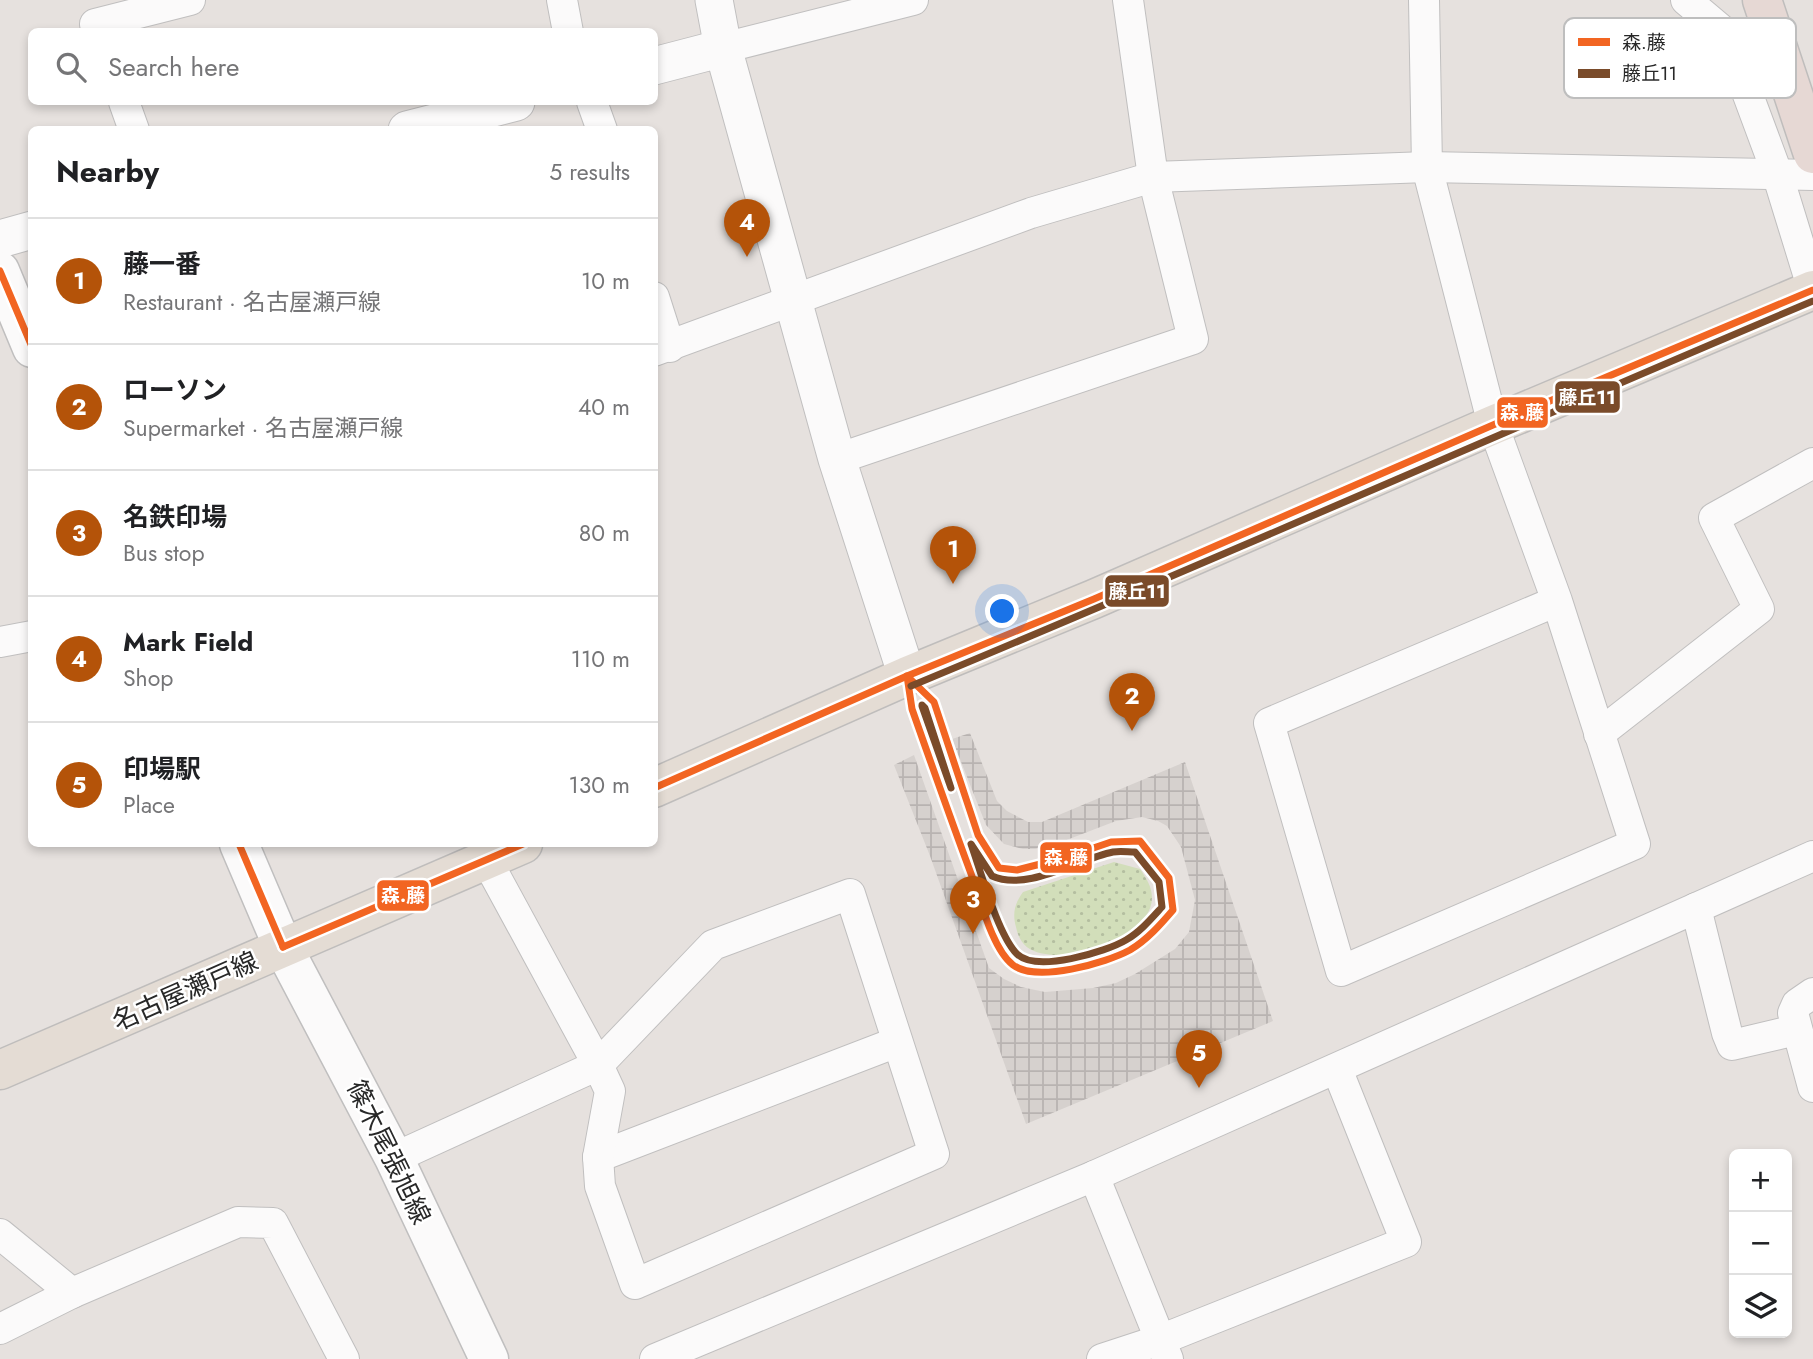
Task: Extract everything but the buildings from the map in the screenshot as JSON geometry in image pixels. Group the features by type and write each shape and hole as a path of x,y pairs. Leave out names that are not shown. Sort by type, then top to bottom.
{"highway":[{"path":"1762,0 1768,18"},
{"path":"1794,98 1813,154"}],"main road":[{"path":"0,271 28,338"},
{"path":"658,787 907,676 1094,600 1493,425 1813,290"},
{"name":"篠木尾張旭線","path":"240,847 283,947 394,1158 489,1359"},
{"name":"名古屋瀬戸線","path":"0,1070 516,847"}],"street":[{"path":"93,19 190,0"},
{"path":"562,0 567,28"},
{"path":"714,0 723,48 837,460 907,676"},
{"path":"658,65 913,0"},
{"path":"837,460 1193,339 1153,177 1128,0"},
{"path":"1424,0 1427,167 1493,425 1557,601 1635,844 1341,971 1269,723 1557,601"},
{"path":"1686,0 1707,18"},
{"path":"1749,98 1777,173 1813,290"},
{"path":"125,105 133,126"},
{"path":"423,126 504,105"},
{"path":"593,105 601,126"},
{"path":"658,323 662,349 1031,213 1153,177 1427,167 1813,175"},
{"path":"0,239 28,231"},
{"path":"1599,734 1759,609 1714,518 1813,463"},
{"path":"0,642 28,637"},
{"path":"655,1359 1094,1177 1813,856"},
{"path":"394,1158 598,1065 713,945 850,894 934,1154 635,1284 600,1186 598,1157 610,1091 598,1065 486,859"},
{"path":"1696,908 1732,1045 1796,1030"},
{"path":"1813,993 1797,1004 1793,1013 1813,1087"},
{"path":"598,1157 897,1042"},
{"path":"1102,1359 1164,1349 1406,1242 1338,1069"},
{"path":"1094,1177 1164,1349"},
{"path":"0,1329 72,1293 238,1222 273,1223 344,1359"},
{"path":"0,1234 72,1293"}],"green space":[{"path":"1114,862 1140,869 1150,886 1150,908 1138,926 1108,948 1088,955 1039,953 1024,944 1018,934 1014,917 1016,904 1023,892"}],"shaded area":[{"path":"970,733 997,801 1007,811 1028,822 1042,822 1185,762 1273,1021 1026,1124 930,856 894,765 914,755 989,968 1021,987 1045,992 1093,988 1116,983 1135,974 1175,949 1189,932 1195,900 1181,847 1167,826 1158,821 1142,817 1116,821 1051,846 1035,849 1004,844 986,825 952,739"}],"transit line":[{"name":"森.藤","path":"0,271 28,338"},
{"name":"森.藤","path":"658,786 907,676 1094,599 1493,425 1813,290"},
{"name":"藤丘11","path":"911,686 1813,301"},
{"name":"森.藤","path":"907,676 934,702 978,835 999,868 1017,870 1111,842 1140,841 1169,878 1173,910 1153,932 1130,950 1072,969 1054,972 1024,970 1006,958 988,925 912,709 907,676"},
{"name":"藤丘11","path":"922,705 925,708 951,788 922,706 922,705"},
{"name":"藤丘11","path":"971,844 992,876 1006,880 1021,880 1052,873 1113,852 1135,852 1159,882 1162,907 1131,937 1103,950 1055,961 1026,959 1017,954 1003,933 971,844"},
{"name":"森.藤","path":"240,847 283,947"},
{"name":"森.藤","path":"283,947 516,847"}],"place":[{"name":"Mark Field","path":"747,257"},
{"name":"藤一番","path":"953,584"},
{"name":"ローソン","path":"1132,731"},
{"name":"名鉄印場","path":"973,934"},
{"name":"印場駅","path":"1199,1088"}]}
